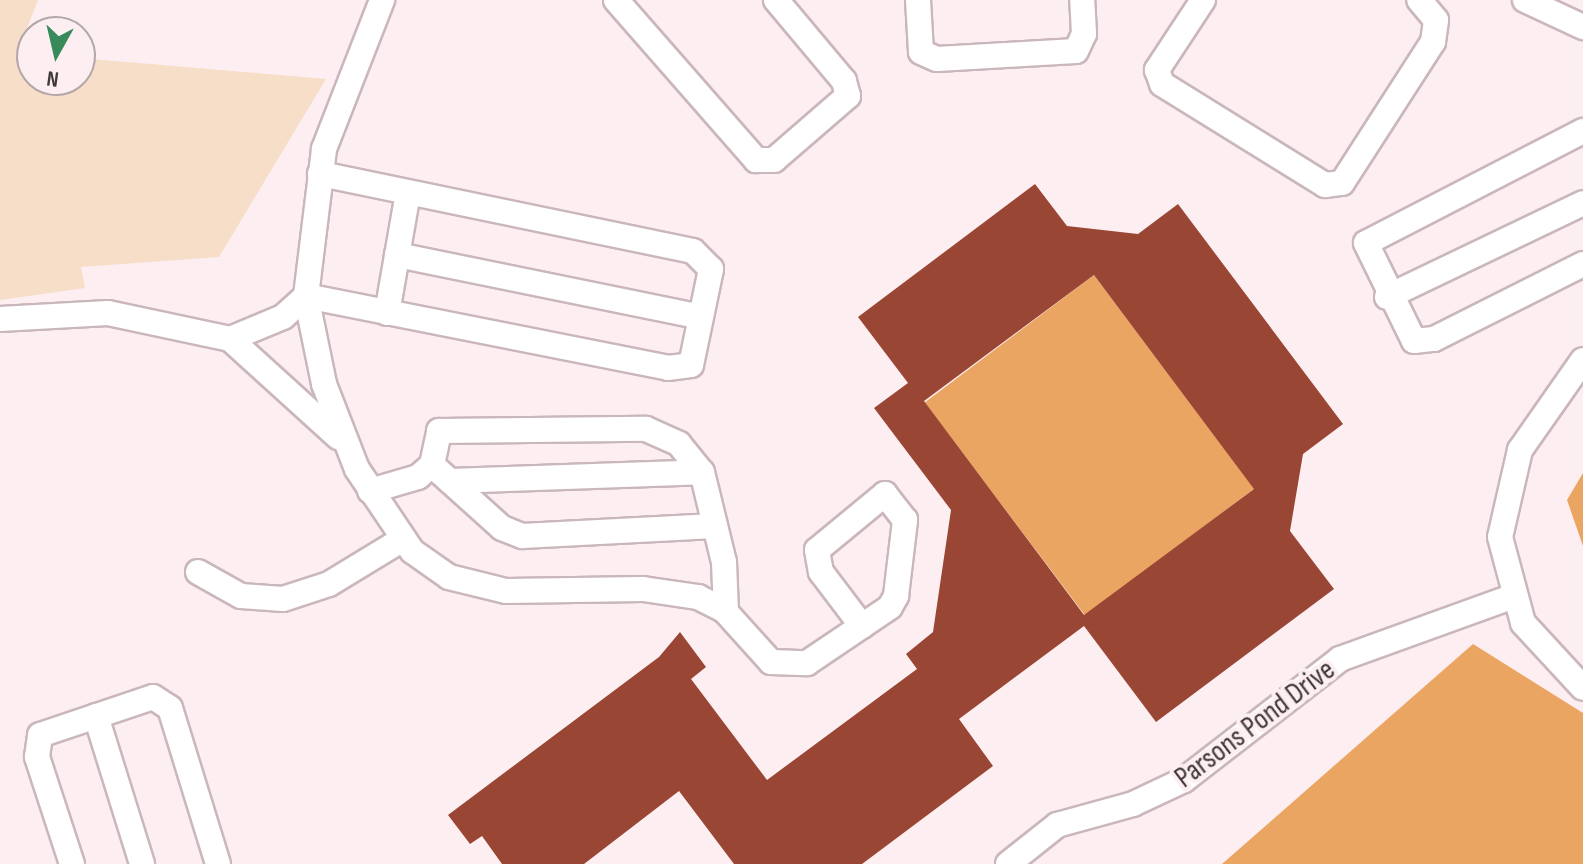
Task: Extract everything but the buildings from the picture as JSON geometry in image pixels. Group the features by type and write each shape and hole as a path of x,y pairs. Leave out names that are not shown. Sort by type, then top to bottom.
{"lane":[{"path":"382,0 339,94 320,174 306,296 324,384 348,448 370,491 403,539 429,565 479,587 643,589 698,597 726,612 771,662 792,665 823,657 862,626 896,596 905,520 885,494 817,550 821,572 862,626"},
{"path":"616,0 756,160 774,160 848,96 844,81 776,0"},
{"path":"918,0 921,52 937,59 1076,51 1084,34 1082,0"},
{"path":"1203,0 1157,70 1162,84 1325,185 1342,183 1433,42 1436,20 1416,1"},
{"path":"1525,0 1583,27"},
{"path":"1583,131 1381,230 1366,243 1387,297 1414,341 1434,339 1583,264"},
{"path":"306,296 668,368 691,365 711,269 693,251 320,174"},
{"path":"387,313 408,193"},
{"path":"1387,297 1583,203"},
{"path":"397,255 701,317"},
{"path":"0,319 108,313 230,339 267,329 306,296"},
{"path":"230,339 348,448"},
{"path":"1583,360 1509,476 1500,537 1511,597 1539,647 1583,688"},
{"path":"370,491 418,477 432,465 439,431 646,429 679,444 702,472 715,526 726,612"},
{"path":"432,465 502,528 522,536 715,526"},
{"path":"450,481 702,472"},
{"path":"198,572 241,596 283,599 329,584 403,539"},
{"name":"Parsons Pond Drive","path":"1008,864 1057,825 1133,804 1184,780 1340,659 1511,597"},
{"path":"72,864 37,757 40,735 153,697 170,708 218,864"},
{"path":"96,716 142,864"}],"shaded area":[{"path":"0,0 38,0 32,16 16,16 16,96 96,96 96,59 326,79 219,257 81,267 85,288 0,300"},
{"path":"1094,275 1255,488 1085,616 925,403"},
{"path":"1583,473 1583,546 1567,500"},
{"path":"1473,644 1583,713 1583,864 1222,864"}]}
